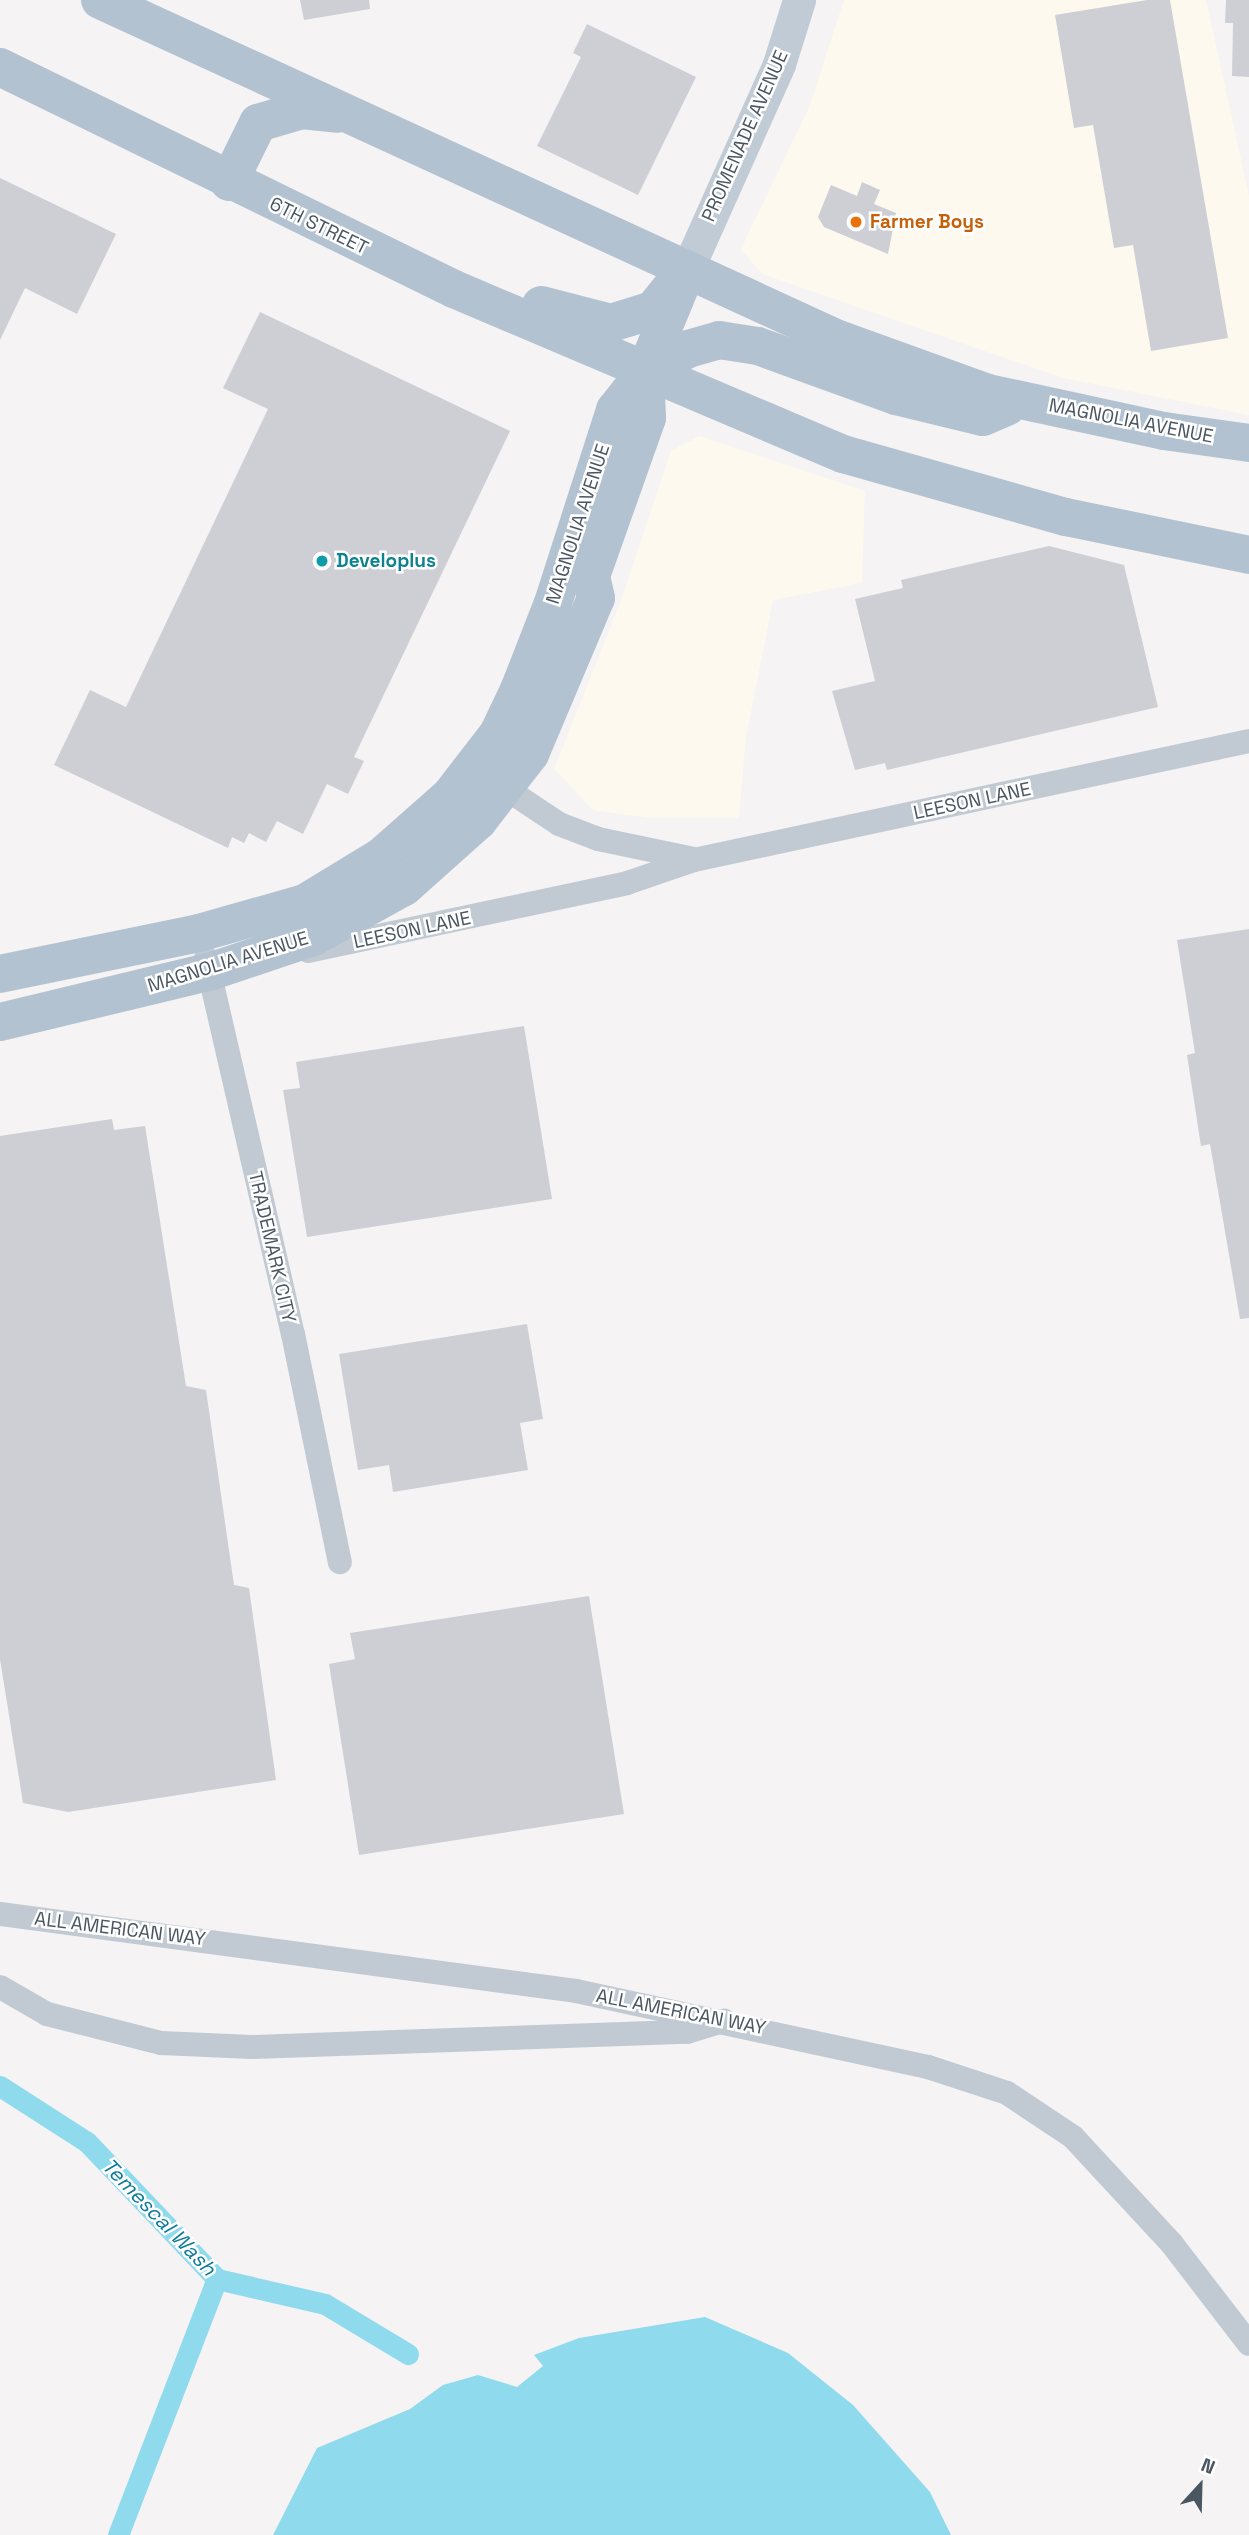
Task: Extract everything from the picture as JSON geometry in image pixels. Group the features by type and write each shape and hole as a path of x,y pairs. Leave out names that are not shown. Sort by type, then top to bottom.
{"main road":[{"path":"100,0 687,270 653,310 611,323 559,314 429,255 346,239"},
{"name":"PROMENADE AVENUE","path":"687,270 779,64 799,0"},
{"name":"6TH STREET","path":"0,66 346,239 645,372"},
{"path":"229,182 258,123 302,110 354,115"},
{"name":"MAGNOLIA AVENUE","path":"0,974 199,933 305,903 354,873 419,826 498,734 538,645 615,410 645,372 687,270 838,340 988,393 1164,431 1249,443"},
{"path":"645,372 688,349 719,340 758,346 896,396 984,417 1023,400"},
{"path":"645,372 843,454"},
{"name":"MAGNOLIA AVENUE","path":"0,1022 209,972 313,937 404,887 478,821 530,754 596,598 591,576 647,418 645,372"},
{"path":"596,598 610,579 653,447 672,419 704,416 775,442 843,454 1066,517 1249,555"}],"street":[{"name":"LEESON LANE","path":"209,972 627,883 694,860 1249,741"},
{"name":"LEESON LANE","path":"474,765 503,788 559,824 598,839 694,860"},
{"name":"TRADEMARK CITY","path":"199,933 340,1562"},
{"name":"ALL AMERICAN WAY","path":"0,1914 576,1991 728,2020 928,2067 1007,2092 1073,2137 1172,2244 1249,2344"},
{"path":"0,1987 47,2014 161,2043 252,2047 687,2032 728,2020"}],"shaded area":[{"path":"844,0 1206,0 1249,196 1249,415 1063,378 762,274 741,249 810,105"},
{"path":"699,436 865,491 862,583 773,600 746,737 739,818 649,818 593,810 554,769 619,606 671,451"}],"water":[{"path":"705,2317 788,2353 853,2405 930,2492 951,2535 273,2535 317,2448 410,2409 443,2385 478,2375 517,2387 543,2366 534,2355 579,2338"}],"building":[{"path":"300,0 369,0 370,9 304,20"},
{"path":"1147,0 1170,0 1228,338 1151,351 1133,245 1114,248 1093,125 1074,128 1055,15"},
{"path":"1226,0 1249,0 1249,77 1232,76 1233,23 1225,23"},
{"path":"587,24 696,77 638,195 537,146 581,57 573,53"},
{"path":"0,178 116,234 77,314 25,288 0,340"},
{"name":"Farmer Boys","path":"862,182 880,190 874,204 896,213 888,254 824,227 818,217 831,185 857,196"},
{"name":"Developlus","path":"260,312 510,431 354,757 364,761 348,794 327,784 303,834 277,821 266,842 249,833 244,843 232,837 228,848 54,765 90,690 126,707 268,409 223,388"},
{"path":"1049,546 1124,565 1158,707 887,770 885,763 855,770 832,691 875,681 855,599 903,588 901,580"},
{"path":"1249,929 1249,1318 1240,1319 1210,1144 1201,1146 1187,1055 1195,1053 1177,940"},
{"path":"524,1026 552,1199 307,1237 283,1090 300,1088 296,1062"},
{"path":"112,1119 114,1130 145,1126 186,1386 206,1390 234,1585 249,1588 276,1780 68,1812 23,1803 0,1659 0,1136"},
{"path":"527,1324 543,1419 520,1423 528,1470 393,1492 389,1465 358,1470 339,1354"},
{"path":"589,1596 624,1814 359,1855 329,1664 355,1659 350,1633"}],"waterway":[{"name":"Temescal Wash","path":"0,2086 87,2142 217,2279 325,2304 408,2354"},
{"path":"118,2535 217,2279"}],"place":[{"name":"Farmer Boys","path":"856,222"},
{"name":"Developlus","path":"322,561"}]}
